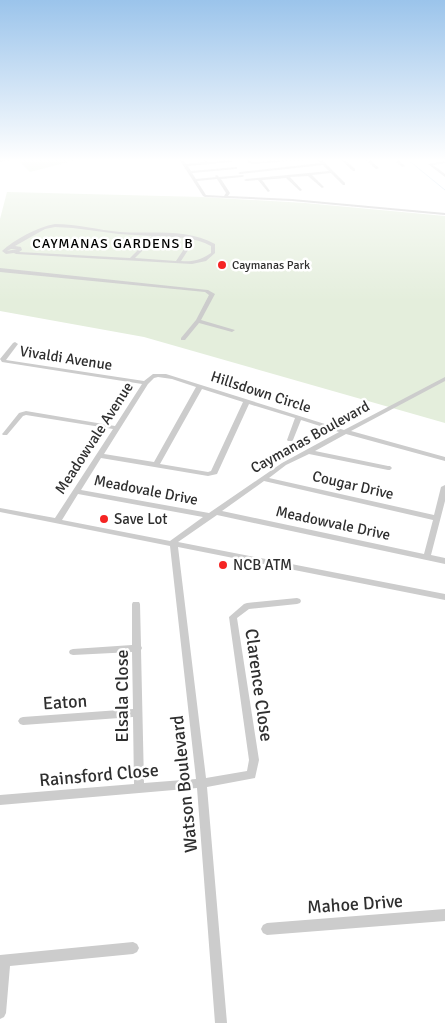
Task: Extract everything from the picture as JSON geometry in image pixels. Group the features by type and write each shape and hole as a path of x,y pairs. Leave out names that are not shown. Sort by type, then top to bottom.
{"street":[{"path":"366,207 445,214"},
{"path":"53,226 198,238 213,245 213,252 204,260 178,262 16,253 20,250 19,248 4,250 18,244 38,229 53,226"},
{"path":"132,259 155,235"},
{"path":"178,262 190,244"},
{"path":"0,270 206,291 212,294 198,321 184,339"},
{"path":"198,321 232,330"},
{"name":"Vivaldi Avenue","path":"15,344 3,359 4,361 146,383"},
{"name":"Meadowvale Avenue","path":"57,521 150,377 156,374"},
{"name":"Hillsdown Circle","path":"156,374 247,400 345,432 445,459"},
{"name":"Caymanas Boulevard","path":"173,542 263,479 307,451 443,380"},
{"path":"156,465 200,386"},
{"path":"99,455 208,474 214,472 247,400"},
{"path":"5,434 22,414 26,413 116,428"},
{"path":"290,440 299,417"},
{"path":"307,451 388,468"},
{"name":"Cougar Drive","path":"263,479 437,518"},
{"path":"427,557 445,487"},
{"name":"Meadovale Drive","path":"76,491 213,514"},
{"path":"0,510 173,542 445,597"},
{"name":"Meadowvale Drive","path":"213,514 445,561"},
{"name":"Watson Boulevard","path":"173,542 202,783 221,1023"},
{"name":"Clarence Close","path":"202,783 251,775 254,760 233,618 247,606 297,602"},
{"name":"Elsala Close","path":"136,604 139,788"},
{"path":"73,652 138,648"},
{"name":"Eaton","path":"23,721 138,712"},
{"name":"Rainsford Close","path":"0,800 202,783"},
{"name":"Mahoe Drive","path":"267,929 445,915"},
{"path":"0,1013 2,960 133,948"}],"green space":[{"name":"Caymanas Park","path":"3,207 345,207 445,216 445,423 144,337 0,311 0,219"}],"place":[{"name":"Caymanas Park","path":"222,265"},
{"name":"Save Lot","path":"104,519"},
{"name":"NCB ATM","path":"223,565"}],"district":[{"name":"CAYMANAS GARDENS B","path":"113,243"}]}
